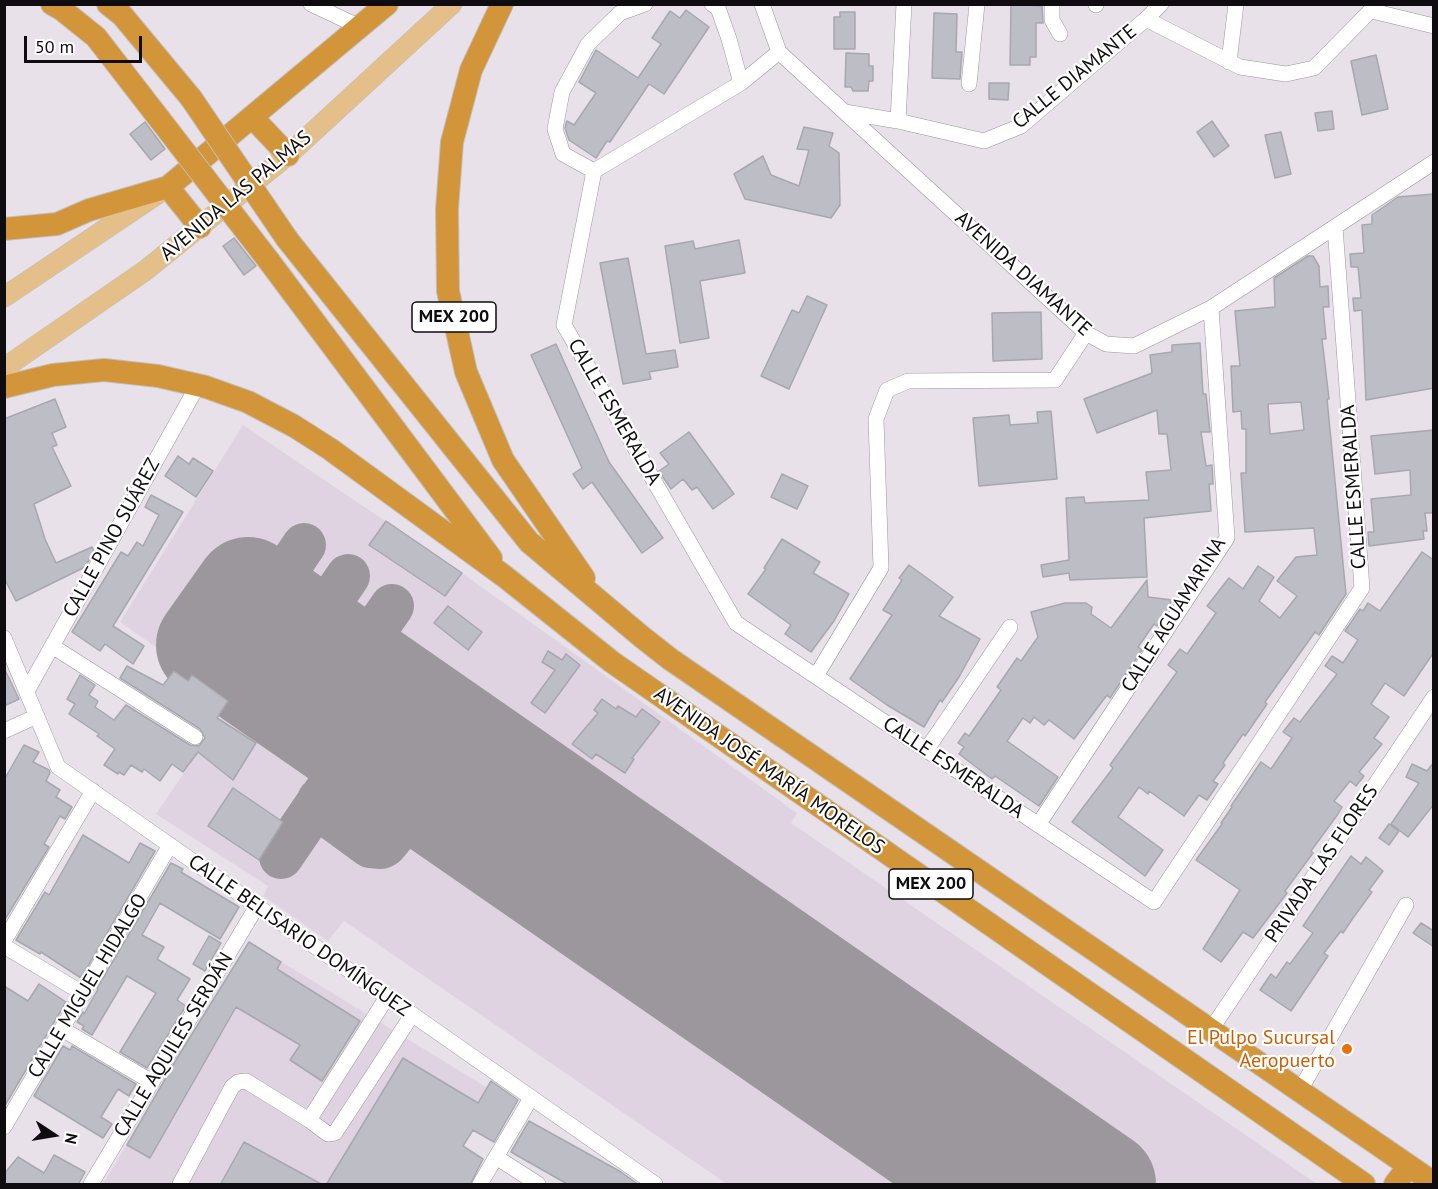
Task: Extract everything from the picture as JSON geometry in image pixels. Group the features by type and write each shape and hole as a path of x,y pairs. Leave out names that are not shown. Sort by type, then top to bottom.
{"highway":[{"path":"52,4 96,37 269,261 504,576"},
{"name":"MEX 200","path":"108,4 122,15 191,98 287,240 529,542 600,601"},
{"path":"4,229 57,224 89,210 168,187 387,4"},
{"name":"MEX 200","path":"502,4 471,70 452,142 447,209 448,291 466,372 503,460 600,601"},
{"path":"252,117 288,155"},
{"path":"168,187 200,227"},
{"name":"MEX 200","path":"4,387 53,375 104,370 158,376 198,385 248,402 294,426 330,449 504,576"},
{"name":"AVENIDA JOSÉ MARÍA MORELOS","path":"504,576 612,662 1364,1185"},
{"name":"AVENIDA JOSÉ MARÍA MORELOS","path":"600,601 670,659 1434,1183"},
{"path":"1395,1185 1408,1166"}],"main road":[{"name":"AVENIDA LAS PALMAS","path":"4,368 146,270 200,227 288,155 452,4"},
{"path":"4,297 168,187"}],"street":[{"path":"311,4 360,27"},
{"path":"645,4 620,13 588,44 562,92 555,129 564,154 594,171 741,82 779,52"},
{"path":"712,4 718,8 741,82"},
{"name":"AVENIDA DIAMANTE","path":"762,4 779,52 1086,333 1106,344 1134,346 1211,308 1434,162"},
{"path":"898,121 904,4"},
{"path":"969,84 977,4"},
{"path":"1052,4 1052,20 1060,34"},
{"path":"1146,19 1161,4"},
{"path":"1229,62 1236,4"},
{"path":"1375,8 1434,26"},
{"name":"CALLE DIAMANTE","path":"845,112 898,121 984,141 1021,126 1146,19 1240,67 1286,74 1314,68 1375,8"},
{"name":"CALLE ESMERALDA","path":"594,171 564,325 736,623 1154,902 1362,588 1335,227"},
{"name":"CALLE AGUAMARINA","path":"1038,825 1227,538 1211,308"},
{"path":"816,676 881,568 876,419 887,390 908,381 1055,380 1086,333"},
{"name":"CALLE PINO SUÁREZ","path":"27,692 198,385"},
{"path":"927,749 1010,627"},
{"name":"CALLE BELISARIO DOMÍNGUEZ","path":"4,638 58,767 655,1185"},
{"path":"52,646 195,737"},
{"name":"PRIVADA LAS FLORES","path":"1210,1031 1434,697"},
{"path":"4,731 37,716"},
{"path":"4,941 93,791"},
{"name":"CALLE MIGUEL HIDALGO","path":"4,1127 170,846"},
{"path":"1299,1092 1406,905"},
{"name":"CALLE AQUILES SERDÁN","path":"91,1185 257,906"},
{"path":"4,946 84,994"},
{"path":"309,1120 387,997"},
{"path":"182,1184 232,1087 238,1082 246,1081 328,1134 335,1133 412,1015"},
{"path":"62,1029 152,1082"},
{"path":"480,1185 531,1098"},
{"path":"496,1157 538,1185"},
{"path":"1408,1166 1434,1170"}],"shaded area":[{"path":"243,425 462,573 797,813 791,823 1317,1184 727,1184 344,921 328,941 263,896 268,886 156,814 233,701 120,622"},
{"path":"249,942 486,1087 428,1184 103,1184"}],"building":[{"path":"1011,4 1042,6 1043,23 1036,23 1036,57 1030,57 1030,65 1010,65"},
{"path":"686,10 709,27 664,94 649,84 610,142 607,141 596,158 569,140 565,128 567,121 574,125 596,93 579,82 596,50 638,78 661,44 652,38 670,11 680,18"},
{"path":"840,12 855,12 855,49 834,49 834,17 840,17"},
{"path":"934,13 957,14 956,52 962,52 960,79 932,78"},
{"path":"846,53 869,54 869,66 873,66 873,81 869,81 868,91 853,91 851,87 845,87"},
{"path":"1376,55 1388,109 1362,115 1351,61"},
{"path":"989,83 1009,83 1008,100 989,99"},
{"path":"1332,111 1334,129 1318,131 1315,113"},
{"path":"1212,121 1229,146 1214,157 1197,132"},
{"path":"145,122 165,149 151,160 130,134"},
{"path":"804,127 833,133 829,146 839,153 840,205 831,218 745,199 734,174 763,156 771,175 799,186 809,150 797,149"},
{"path":"1281,132 1291,174 1275,178 1265,135"},
{"path":"1434,194 1434,388 1366,400 1362,310 1354,311 1353,298 1361,298 1358,267 1351,267 1350,254 1364,253 1362,225 1372,224 1372,215 1398,197"},
{"path":"234,238 256,266 244,275 223,246"},
{"path":"739,240 745,273 700,281 709,338 680,343 665,246 693,241 695,249"},
{"path":"1308,256 1313,256 1319,266 1320,287 1328,286 1329,307 1323,307 1326,339 1322,339 1346,594 1319,635 1315,632 1265,702 1267,704 1245,736 1243,734 1223,763 1225,765 1213,781 1218,784 1207,800 1199,795 1184,816 1149,791 1148,794 1139,787 1118,817 1163,850 1145,876 1072,822 1113,768 1110,765 1177,672 1168,665 1180,649 1187,654 1216,613 1207,606 1229,578 1243,589 1258,566 1274,577 1259,601 1280,618 1297,596 1277,581 1296,557 1317,555 1314,528 1245,532 1241,473 1246,473 1246,429 1242,429 1241,411 1233,412 1231,366 1240,366 1235,311 1275,307 1274,278","holes":["1301,402 1304,430 1270,434 1268,404"]},
{"path":"628,258 646,354 675,350 678,367 649,372 651,379 623,384 600,263"},
{"path":"807,296 827,305 789,389 761,376 792,310 799,313"},
{"path":"1041,312 1042,359 993,361 992,313"},
{"path":"1200,343 1203,394 1206,394 1210,432 1201,432 1206,466 1212,465 1213,484 1209,484 1211,511 1144,518 1147,577 1070,580 1069,573 1043,577 1041,565 1069,560 1066,498 1084,497 1085,503 1149,500 1146,472 1171,470 1167,434 1159,434 1157,410 1097,433 1084,399 1152,373 1150,355 1172,352 1172,345"},
{"path":"556,344 609,462 663,538 642,553 592,482 583,489 573,474 582,468 531,355"},
{"path":"55,399 66,427 52,433 57,445 52,447 71,486 34,504 45,539 56,563 92,547 94,552 85,567 16,601 4,578 4,419"},
{"path":"1051,411 1057,479 979,486 973,418 1009,415 1010,425 1038,423 1037,412"},
{"path":"1434,430 1434,513 1425,513 1427,531 1423,531 1424,539 1369,546 1368,532 1374,532 1371,499 1411,495 1410,470 1375,474 1371,436"},
{"path":"689,432 734,494 713,509 697,487 692,490 683,479 671,489 659,471 669,464 660,453"},
{"path":"178,456 189,464 193,458 213,471 196,497 165,476"},
{"path":"782,474 808,486 797,509 771,497"},
{"path":"151,495 183,512 113,626 144,646 133,664 105,644 100,651 72,632 121,552 128,556 137,542 143,546 159,515 145,507"},
{"path":"386,521 462,573 445,596 369,545"},
{"path":"782,539 820,562 813,573 849,594 834,621 811,652 785,634 791,625 748,594 766,569 764,568"},
{"path":"1422,552 1434,560 1434,652 1404,696 1385,683 1371,704 1389,717 1374,738 1382,744 1359,772 1364,776 1356,786 1350,781 1334,801 1342,807 1338,814 1285,891 1287,893 1253,938 1243,932 1221,962 1203,949 1240,890 1196,860 1261,762 1271,769 1292,738 1283,732 1294,718 1300,722 1337,674 1325,666 1332,656 1343,663 1358,640 1345,631 1360,609 1363,611 1368,603 1380,611"},
{"path":"909,565 953,597 939,616 980,639 959,677 942,702 940,700 924,727 850,679 892,615 883,610 902,580 899,578"},
{"path":"1147,580 1148,597 1172,600 1157,626 1154,624 1138,647 1142,650 1110,698 1107,695 1074,739 1049,720 1044,725 1034,717 1030,723 1023,718 1007,741 1058,777 1039,806 995,776 992,779 959,754 964,747 958,743 965,733 969,736 1001,690 997,687 1017,658 1021,661 1038,637 1031,612 1065,603 1086,603 1092,607 1091,614 1111,628"},
{"path":"448,606 482,632 468,650 434,623"},
{"path":"548,651 562,660 566,654 580,665 545,713 531,703 555,670 542,662"},
{"path":"127,666 163,685 174,671 188,681 192,675 228,701 217,718 256,743 233,780 198,752 183,772 172,764 160,781 144,769 142,772 131,765 124,775 104,765 115,749 97,736 99,734 69,714 75,704 67,699 80,675 95,685 89,695 98,701 95,707 114,720 126,705 190,745 199,746 205,738 200,729 120,678"},
{"path":"4,668 19,699 4,706"},
{"path":"602,699 616,709 618,706 636,717 642,709 660,722 632,758 634,759 625,773 596,754 592,759 572,744 598,713 594,710"},
{"path":"24,745 39,752 33,762 49,770 46,781 60,790 56,797 72,807 65,819 60,816 44,844 49,847 4,921 4,780"},
{"path":"1434,762 1434,804 1408,837 1391,824 1419,783 1406,777 1412,764 1427,771"},
{"path":"233,788 283,822 259,860 208,826"},
{"path":"1389,824 1399,831 1389,845 1379,838"},
{"path":"83,835 129,863 140,843 155,851 81,978 41,952 40,954 16,940 45,892 49,895"},
{"path":"1351,856 1361,864 1366,857 1383,871 1369,890 1372,892 1343,933 1341,931 1324,953 1328,956 1291,1011 1260,990 1271,974 1276,978 1287,962 1290,964 1313,933 1303,926"},
{"path":"171,863 183,869 181,872 239,907 220,939 160,903 142,935 164,947 157,959 190,979 177,1000 186,1006 147,1068 120,1052 156,993 127,976 92,1035 82,1029 84,1026 77,1022 83,1012 84,1014"},
{"path":"1421,923 1434,931 1434,947 1413,933"},
{"path":"209,936 221,943 205,971 193,964"},
{"path":"249,942 281,962 277,969 360,1021 322,1081 290,1060 300,1045 236,1007 150,1158 127,1145"},
{"path":"39,984 66,1002 4,1107 4,986 28,1001"},
{"path":"63,1046 70,1050 72,1046 136,1084 129,1096 118,1089 101,1117 112,1124 103,1138 34,1096"},
{"path":"403,1058 478,1103 491,1081 518,1100 494,1142 473,1130 463,1146 483,1159 470,1185 326,1185"},
{"path":"529,1121 621,1172 639,1185 569,1185 511,1152"},
{"path":"244,1142 323,1185 220,1185"},
{"path":"54,1155 85,1172 78,1185 4,1185 4,1174 18,1157 44,1173"}],"taxiway":[{"path":"271,650 258,626 260,610 304,545"},
{"path":"316,681 303,664 305,643 309,633 348,576"},
{"path":"366,715 351,698 347,678 352,664 392,606"},
{"path":"281,857 359,743 377,732 394,733"},
{"path":"319,800 325,813 370,846 385,845 399,828"}],"runway":[{"path":"987,1184 209,645 248,590 1103,1184"}],"place":[{"name":"El Pulpo Sucursal Aeropuerto","path":"1347,1049"}]}
